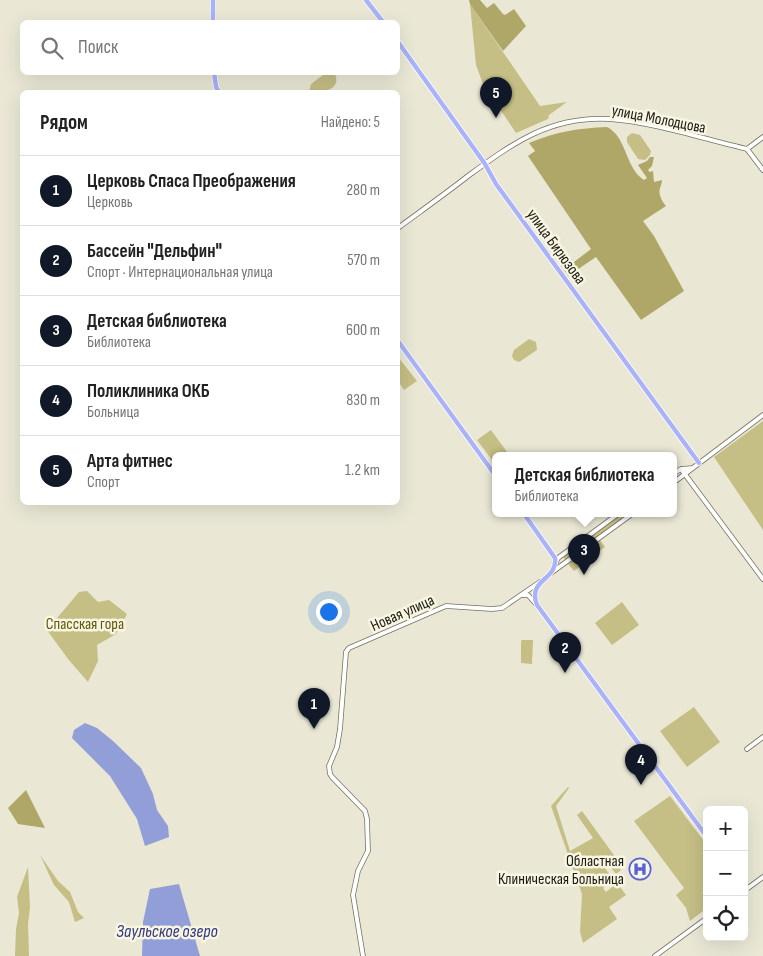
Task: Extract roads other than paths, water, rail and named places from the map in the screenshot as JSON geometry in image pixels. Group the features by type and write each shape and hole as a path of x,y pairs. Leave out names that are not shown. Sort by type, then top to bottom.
{"main road":[{"path":"213,0 213,20"},
{"path":"366,0 381,20"},
{"name":"улица Бирюзова","path":"400,45 485,164 496,184 699,463"},
{"path":"214,75 218,90"},
{"path":"400,344 492,471"},
{"path":"526,517 553,554 556,563 552,572 538,585 535,595 540,609 703,832"}],"street":[{"name":"улица Молодцова","path":"400,227 510,145 539,130 569,122 593,119 624,121 747,149"},
{"path":"763,137 747,149 763,170"},
{"path":"677,481 763,415"},
{"path":"677,471 682,468 693,468"},
{"path":"682,468 763,579"},
{"path":"562,565 557,566 556,563 562,555 614,517"},
{"path":"550,574 628,517"},
{"path":"553,554 557,556 562,555"},
{"name":"Новая улица","path":"363,956 353,895 358,871 368,851 367,819 365,811 330,774 329,766 337,747 343,696 344,657 349,648 446,606 499,609 541,581"},
{"path":"522,595 530,596 540,609"},
{"path":"748,749 763,737"},
{"path":"748,887 763,877"},
{"path":"654,956 703,921"}],"water":[{"path":"85,723 97,728 141,768 153,794 157,810 168,826 169,837 145,846 137,819 110,776 72,738 74,730"},
{"name":"Заульское озеро","path":"179,884 200,956 142,956 143,922 150,889"}],"place":[{"name":"Арта фитнес","path":"496,118"},
{"name":"Детская библиотека","path":"584,575"},
{"name":"Бассейн \"Дельфин\"","path":"565,673"},
{"name":"Церковь Спаса Преображения","path":"314,729"},
{"name":"Поликлиника ОКБ","path":"641,785"},
{"name":"Областная Клиническая Больница","path":"640,869"}],"park label":[{"name":"Спасская гора","path":"85,623"}]}
